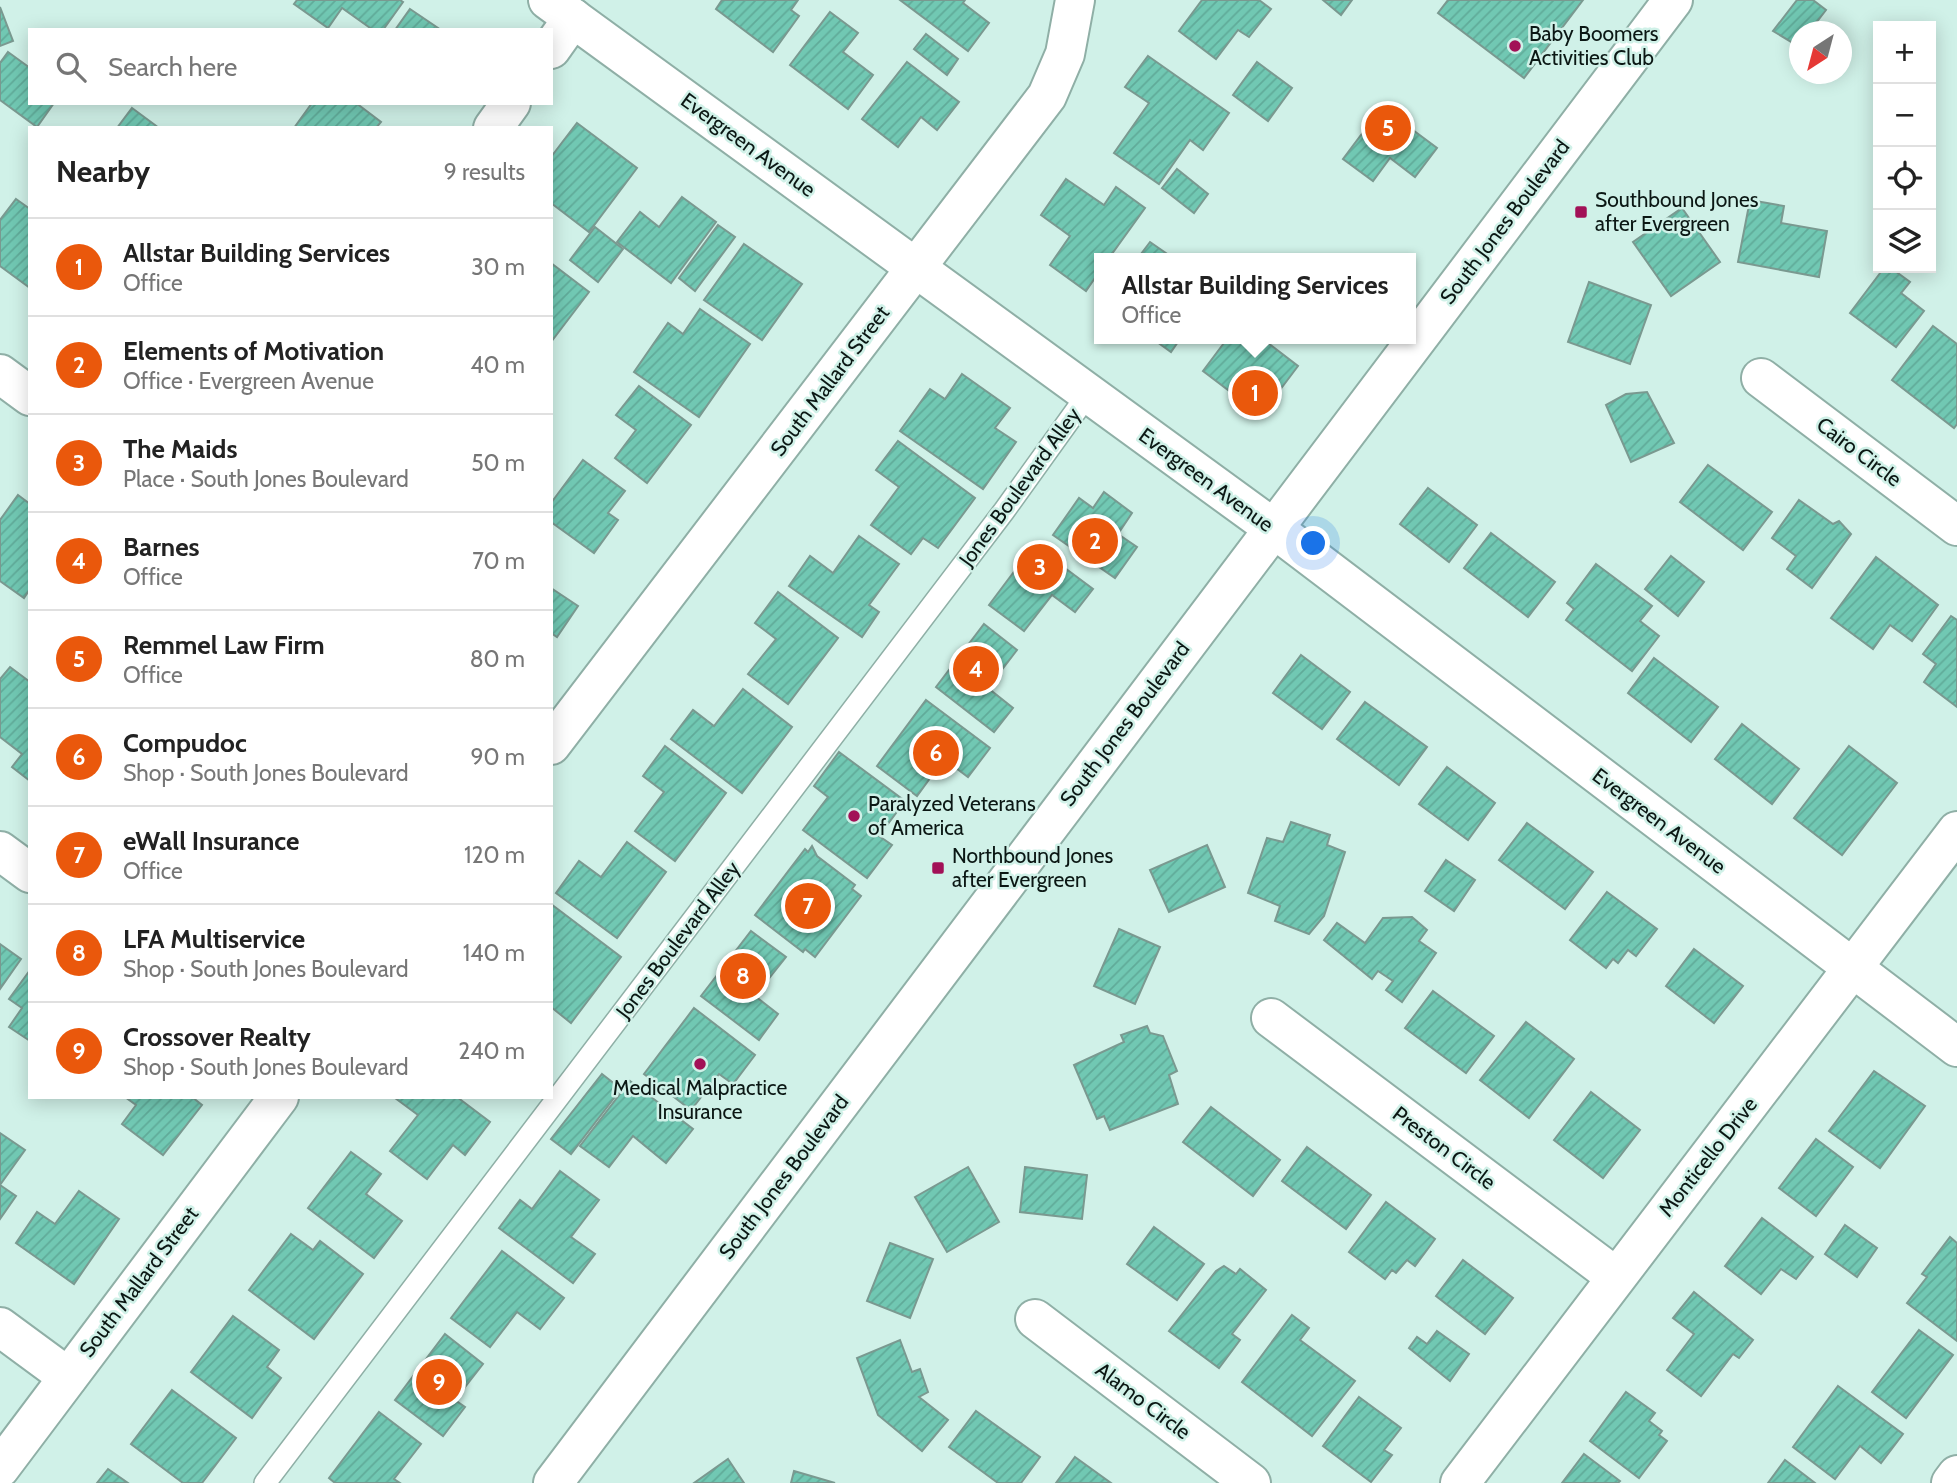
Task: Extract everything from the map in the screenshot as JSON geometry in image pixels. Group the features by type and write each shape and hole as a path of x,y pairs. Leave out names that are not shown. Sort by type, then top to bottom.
{"street":[{"name":"South Mallard Street","path":"553,742 1047,96 1065,54 1075,0"},
{"name":"South Jones Boulevard","path":"1416,339 1673,0"},
{"name":"Evergreen Avenue","path":"561,9 1273,528 1957,1047"},
{"path":"553,41 561,9"},
{"path":"494,126 510,105"},
{"name":"South Jones Boulevard","path":"553,1483 1412,344"},
{"path":"0,374 28,395"},
{"name":"Cairo Circle","path":"1761,378 1957,526"},
{"name":"Monticello Drive","path":"1460,1483 1957,831"},
{"path":"0,851 28,872"},
{"name":"Preston Circle","path":"1271,1018 1616,1278"},
{"name":"South Mallard Street","path":"0,1468 277,1099"},
{"name":"Alamo Circle","path":"1035,1319 1251,1483"},
{"path":"0,1327 68,1377"},
{"path":"1951,1483 1957,1475"}],"lane":[{"name":"Jones Boulevard Alley","path":"265,1483 1004,511 1088,394"}],"building":[{"path":"297,0 403,2 384,28 370,28 342,8 328,28 294,4"},
{"path":"722,0 798,0 791,10 799,16 773,52 716,9"},
{"path":"900,0 965,0 963,3 989,23 968,51"},
{"path":"1202,0 1259,0 1271,9 1249,37 1238,30 1216,59 1179,31"},
{"path":"1323,0 1352,0 1341,15"},
{"name":"Baby Boomers Activities Club","path":"1448,0 1583,0 1524,78 1438,13"},
{"path":"1797,0 1813,0 1826,10 1818,21 1789,21 1789,41 1773,31"},
{"path":"0,7 13,41 0,46"},
{"path":"410,9 438,28 396,28"},
{"path":"830,12 858,33 843,52 873,75 848,109 790,65"},
{"path":"926,34 958,59 947,75 914,49"},
{"path":"8,52 28,67 28,105 53,105 38,126 0,100 0,63"},
{"path":"1148,56 1229,113 1203,150 1190,140 1159,184 1114,153 1149,103 1125,87"},
{"path":"907,62 959,102 937,130 921,117 898,147 862,119"},
{"path":"1257,62 1292,88 1268,121 1233,95"},
{"path":"311,105 359,105 381,122 378,126 295,126"},
{"path":"1382,107 1437,148 1415,177 1390,158 1373,181 1343,159"},
{"path":"132,108 156,126 118,126"},
{"path":"577,123 637,168 589,232 553,205 553,154"},
{"path":"1177,169 1208,194 1194,213 1162,188"},
{"path":"1066,179 1104,205 1116,187 1145,208 1113,253 1094,253 1094,279 1086,291 1050,265 1070,236 1041,215"},
{"path":"682,197 716,222 671,283 617,242 640,212 659,227"},
{"path":"16,199 28,208 28,287 0,266 0,220"},
{"path":"1750,200 1784,206 1781,223 1827,231 1819,277 1738,262"},
{"path":"1682,208 1720,262 1671,296 1633,242"},
{"path":"718,225 735,237 695,291 679,278"},
{"path":"595,227 623,249 598,282 570,260"},
{"path":"1150,242 1166,253 1142,253"},
{"path":"744,244 802,284 762,340 704,300"},
{"path":"553,265 589,292 553,339"},
{"path":"1880,273 1898,273 1910,282 1901,293 1924,311 1896,347 1850,313"},
{"path":"1589,282 1651,305 1630,364 1568,342"},
{"path":"700,309 750,344 699,417 634,372 668,323 683,334"},
{"path":"1933,326 1957,344 1957,424 1954,428 1892,380"},
{"path":"1160,344 1177,344 1171,352"},
{"path":"1223,344 1269,344 1298,366 1261,415 1203,371"},
{"path":"962,374 1010,408 995,428 1016,442 983,489 900,431 930,389 945,399"},
{"path":"639,386 691,425 647,483 615,458 636,430 616,415"},
{"path":"1647,392 1674,443 1631,462 1606,405 1626,394"},
{"path":"898,441 975,498 938,548 923,538 911,554 871,525 899,487 876,470"},
{"path":"583,460 625,491 608,513 618,520 594,553 553,523 553,500"},
{"path":"1708,465 1772,512 1743,550 1680,502"},
{"path":"1428,488 1477,525 1449,562 1400,524"},
{"path":"1104,492 1132,513 1118,534 1137,547 1115,578 1053,535 1079,498 1093,508"},
{"path":"18,495 28,502 28,592 24,598 0,581 0,520"},
{"path":"1799,500 1833,524 1839,521 1851,534 1812,588 1787,569 1796,556 1772,538"},
{"path":"1491,533 1555,582 1528,617 1464,568"},
{"path":"859,536 899,564 869,605 879,612 862,637 789,586 810,556 833,573"},
{"path":"1034,545 1093,589 1075,612 1052,595 1024,631 989,605"},
{"path":"1671,556 1704,582 1678,616 1645,589"},
{"path":"1876,557 1938,605 1912,641 1890,625 1873,649 1831,618"},
{"path":"1596,564 1652,606 1640,621 1659,636 1632,671 1566,620 1574,609 1567,603"},
{"path":"553,589 578,606 557,637 553,634"},
{"path":"778,592 838,638 788,704 748,674 776,639 755,623"},
{"path":"1951,616 1957,620 1957,707 1924,682 1936,664 1923,654"},
{"path":"984,624 1017,650 988,688 1013,708 994,732 936,687"},
{"path":"1301,655 1350,692 1322,729 1273,693"},
{"path":"1654,658 1718,707 1691,742 1628,693"},
{"path":"10,667 28,680 28,779 12,767 22,754 0,737 0,679"},
{"path":"743,689 792,727 742,793 671,739 693,710 714,726"},
{"path":"926,700 990,748 968,777 944,759 917,796 877,766"},
{"path":"1365,702 1427,747 1399,785 1337,739"},
{"path":"1742,724 1799,769 1772,804 1715,759"},
{"path":"665,746 726,793 675,861 635,831 664,792 643,776"},
{"path":"1849,746 1897,783 1842,855 1794,818"},
{"name":"Paralyzed Veterans of America","path":"839,752 905,801 879,836 892,845 867,878 803,830 828,797 814,786"},
{"path":"1447,767 1495,803 1468,840 1419,804"},
{"path":"1291,822 1330,835 1327,845 1345,852 1324,916 1309,934 1275,921 1280,906 1248,893 1267,838 1283,842"},
{"path":"1527,823 1593,872 1565,909 1499,860"},
{"path":"627,842 666,872 617,938 556,893 579,861 601,877"},
{"path":"1207,845 1225,887 1169,912 1150,870"},
{"path":"812,846 817,856 855,885 852,889 861,896 815,957 805,949 803,952 755,915 805,849 808,852"},
{"path":"1446,860 1475,880 1454,911 1425,891"},
{"path":"1607,892 1657,929 1636,956 1628,950 1618,963 1613,959 1606,968 1570,940"},
{"path":"553,906 621,957 571,1023 553,1009"},
{"path":"1412,917 1427,930 1419,941 1436,953 1402,1002 1386,990 1393,981 1378,971 1372,979 1324,940 1337,923 1365,943 1383,918"},
{"path":"1119,929 1160,947 1135,1004 1094,986"},
{"path":"751,931 786,957 755,996 778,1014 759,1040 701,996"},
{"path":"0,944 21,959 0,989"},
{"path":"1694,949 1743,986 1714,1023 1666,986"},
{"path":"28,973 28,1040 9,1027 22,1008 9,999"},
{"path":"1433,991 1494,1036 1466,1073 1405,1028"},
{"name":"Medical Malpractice Insurance","path":"694,1008 755,1055 733,1084 719,1074 691,1110 644,1074"},
{"path":"1526,1022 1574,1059 1529,1118 1480,1080"},
{"path":"1147,1026 1150,1033 1163,1036 1177,1071 1169,1075 1178,1104 1110,1130 1104,1116 1097,1119 1074,1065 1124,1042 1121,1035"},
{"path":"1874,1071 1925,1106 1880,1168 1829,1131"},
{"path":"602,1074 621,1089 571,1154 551,1139"},
{"path":"630,1081 693,1129 666,1163 633,1136 609,1167 580,1146"},
{"path":"1591,1092 1640,1130 1603,1178 1554,1140"},
{"path":"128,1099 194,1099 202,1105 163,1155 122,1124 136,1105"},
{"path":"396,1099 460,1099 490,1122 465,1155 453,1145 427,1179 390,1151 418,1115"},
{"path":"1211,1107 1280,1160 1253,1196 1183,1142"},
{"path":"0,1133 25,1150 0,1185"},
{"path":"1816,1139 1853,1167 1816,1216 1779,1188"},
{"path":"1307,1147 1371,1195 1346,1229 1282,1181"},
{"path":"351,1152 381,1174 366,1194 402,1221 374,1258 308,1208"},
{"path":"968,1167 999,1222 947,1252 915,1197"},
{"path":"1025,1167 1087,1175 1082,1219 1020,1212"},
{"path":"560,1171 599,1200 571,1237 595,1254 573,1283 499,1228 520,1200 532,1209"},
{"path":"0,1185 16,1196 0,1219"},
{"path":"79,1191 119,1219 74,1284 16,1243 37,1212 55,1224"},
{"path":"1386,1202 1435,1239 1415,1266 1407,1260 1396,1273 1392,1270 1385,1279 1349,1252"},
{"path":"1762,1218 1813,1257 1796,1279 1781,1269 1761,1294 1725,1266"},
{"path":"1845,1225 1877,1248 1857,1277 1825,1254"},
{"path":"1154,1227 1204,1264 1177,1300 1127,1264"},
{"path":"291,1234 313,1250 320,1241 363,1274 314,1339 249,1290"},
{"path":"1950,1237 1957,1243 1957,1341 1907,1303 1927,1277 1922,1274"},
{"path":"890,1243 933,1259 910,1318 867,1301"},
{"path":"502,1251 564,1298 540,1329 517,1312 490,1347 451,1318"},
{"path":"1463,1260 1513,1298 1485,1334 1436,1296"},
{"path":"1224,1266 1236,1274 1240,1269 1266,1290 1232,1334 1240,1340 1219,1368 1169,1331 1216,1271"},
{"path":"1694,1292 1753,1340 1739,1358 1733,1354 1701,1396 1667,1370 1694,1334 1673,1318"},
{"path":"1292,1315 1309,1328 1300,1340 1355,1381 1312,1436 1242,1382"},
{"path":"233,1316 279,1350 267,1367 281,1378 252,1418 191,1372"},
{"path":"1919,1330 1953,1355 1906,1418 1872,1392"},
{"path":"1437,1331 1469,1354 1450,1381 1409,1348 1417,1337 1427,1344"},
{"path":"445,1334 483,1364 455,1400 465,1407 443,1436 395,1400"},
{"path":"900,1340 912,1372 920,1369 928,1392 919,1397 948,1420 922,1451 878,1415 857,1358"},
{"path":"1838,1386 1903,1434 1881,1463 1860,1446 1835,1479 1793,1447"},
{"path":"172,1390 236,1438 202,1483 183,1483 131,1444"},
{"path":"1626,1392 1655,1413 1649,1421 1662,1431 1659,1435 1667,1441 1639,1478 1590,1441"},
{"path":"1359,1397 1401,1428 1384,1450 1392,1455 1371,1482 1323,1446"},
{"path":"976,1411 1040,1457 1021,1483 998,1483 949,1447"},
{"path":"379,1412 421,1444 394,1479 400,1483 335,1483 329,1478"},
{"path":"1584,1454 1620,1481 1562,1483"},
{"path":"1075,1457 1111,1483 1056,1483"},
{"path":"728,1459 744,1483 694,1483"},
{"path":"1785,1460 1815,1483 1768,1483"},
{"path":"108,1469 128,1483 97,1483"},
{"path":"794,1471 835,1483 791,1483"}],"place":[{"name":"Baby Boomers Activities Club","path":"1515,46"},
{"name":"Remmel Law Firm","path":"1388,128"},
{"name":"Southbound Jones after Evergreen","path":"1581,212"},
{"name":"Allstar Building Services","path":"1255,393"},
{"name":"Elements of Motivation","path":"1095,541"},
{"name":"The Maids","path":"1040,567"},
{"name":"Barnes","path":"976,669"},
{"name":"Compudoc","path":"936,753"},
{"name":"Paralyzed Veterans of America","path":"854,816"},
{"name":"Northbound Jones after Evergreen","path":"938,868"},
{"name":"eWall Insurance","path":"808,906"},
{"name":"LFA Multiservice","path":"743,976"},
{"name":"Medical Malpractice Insurance","path":"700,1064"},
{"name":"Crossover Realty","path":"439,1382"}]}
